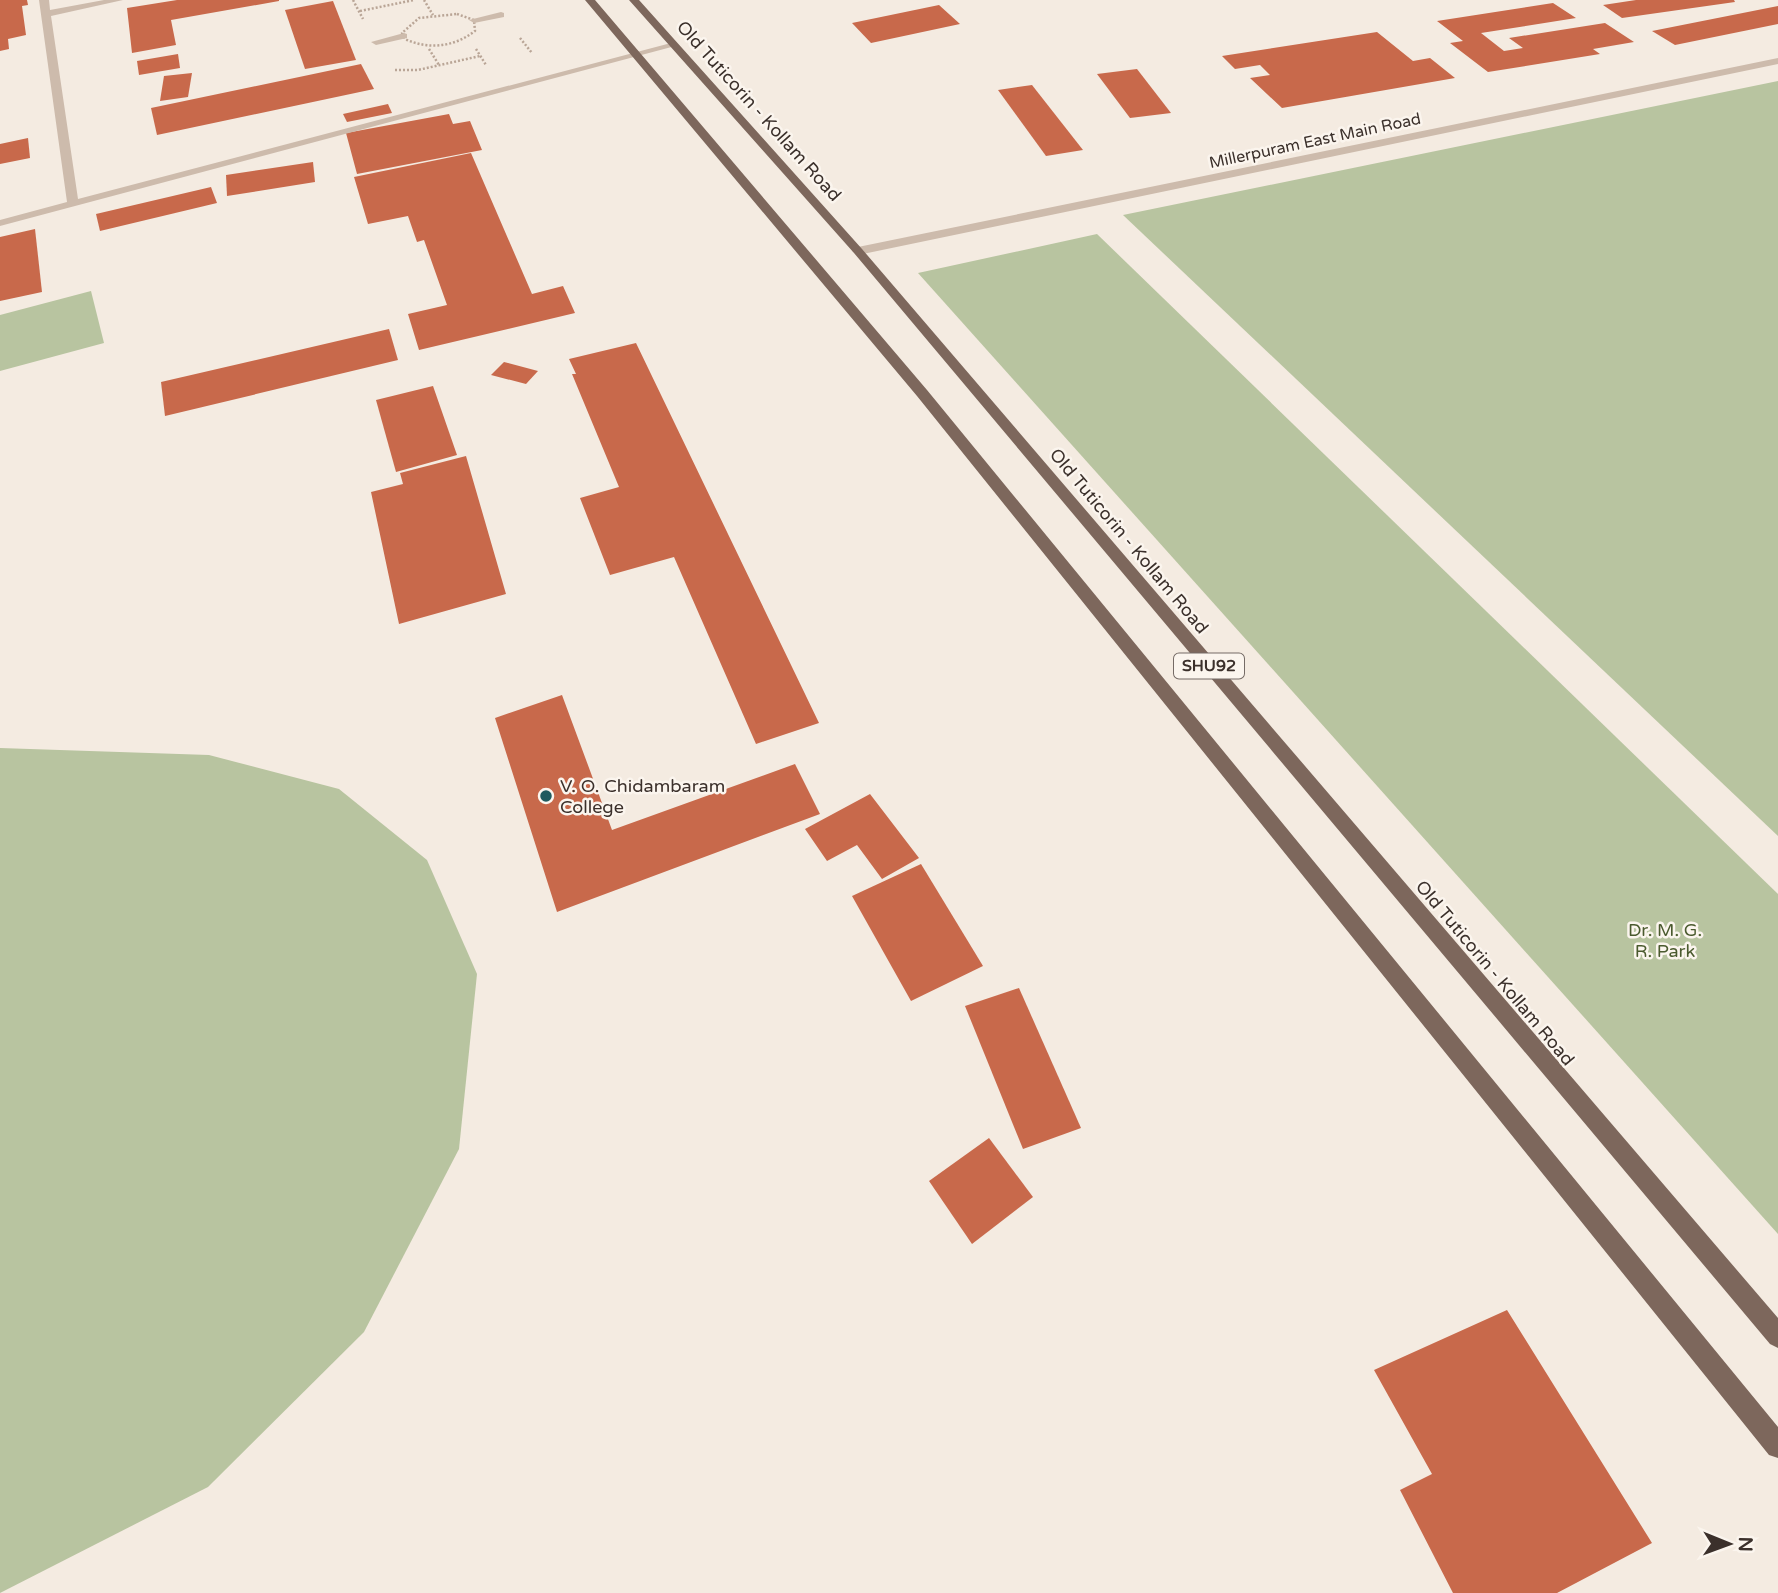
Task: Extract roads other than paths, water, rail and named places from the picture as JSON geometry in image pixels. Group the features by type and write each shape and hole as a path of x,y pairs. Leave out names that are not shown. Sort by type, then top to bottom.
{"main road":[{"path":"590,0 931,404 1778,1446"},
{"name":"Old Tuticorin - Kollam Road","path":"634,0 858,251 1778,1336"}],"street":[{"path":"44,0 72,205"},
{"path":"46,14 118,0"},
{"path":"474,20 501,15"},
{"path":"376,42 404,36"},
{"path":"0,223 674,45"},
{"name":"Millerpuram East Main Road","path":"858,251 1778,61"}],"place":[{"name":"V. O. Chidambaram College","path":"546,796"}],"park label":[{"name":"Dr. M. G. R. Park","path":"1665,940"}]}
